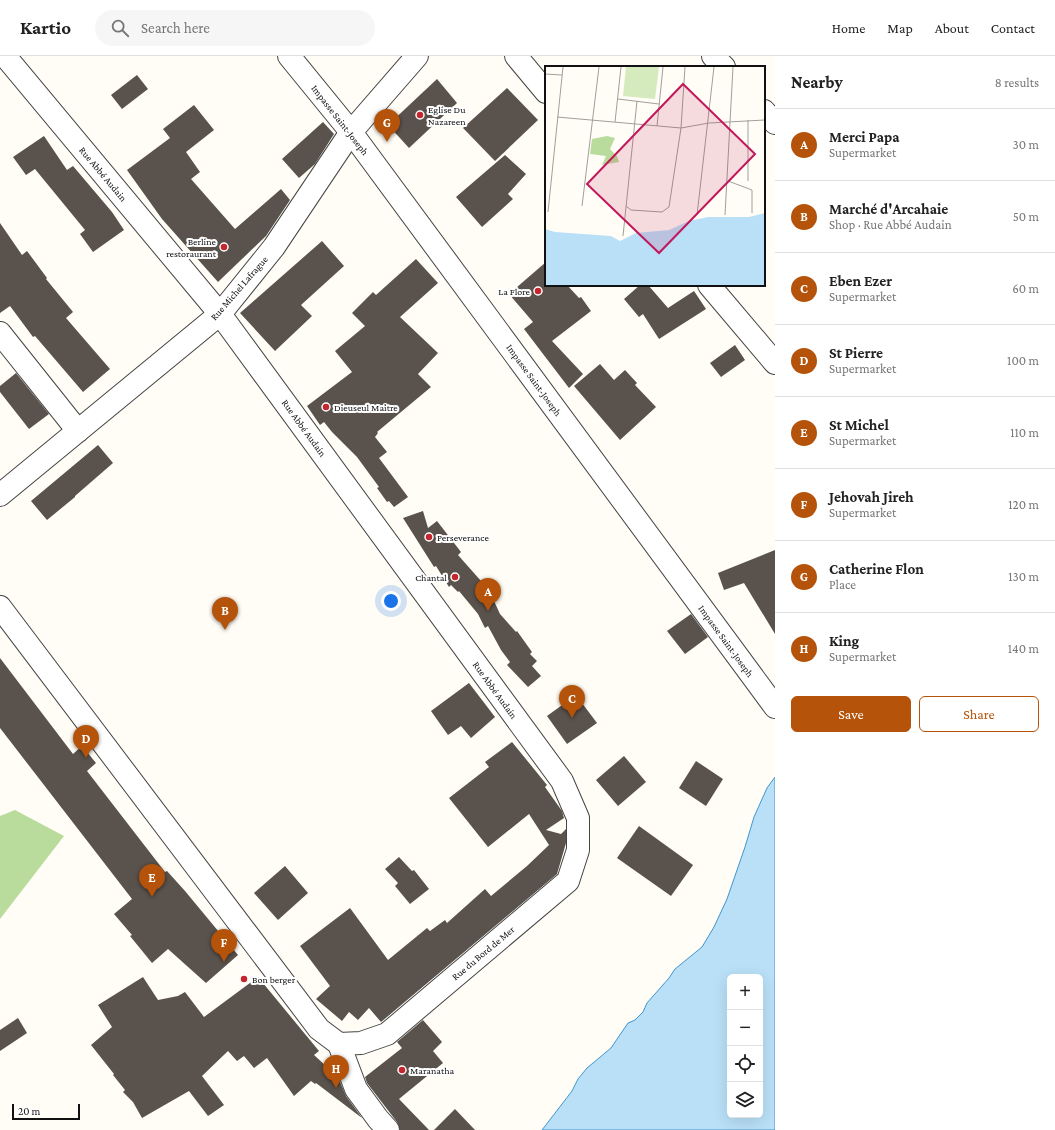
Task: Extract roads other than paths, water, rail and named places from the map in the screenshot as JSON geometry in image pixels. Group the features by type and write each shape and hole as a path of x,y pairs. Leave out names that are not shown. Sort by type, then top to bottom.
{"street":[{"name":"Rue Abbé Audain","path":"5,56 220,314 562,781 578,818"},
{"name":"Impasse Saint-Joseph","path":"289,56 351,132 775,707"},
{"name":"Rue Michel Lafrague","path":"0,495 220,314 274,247 351,132 417,56"},
{"path":"516,56 545,91"},
{"path":"713,56 723,66"},
{"path":"765,112 775,123"},
{"path":"710,286 773,359"},
{"path":"0,333 78,431"},
{"path":"0,607 319,1029 339,1044 356,1089 388,1130"},
{"name":"Rue du Bord de Mer","path":"339,1044 361,1043 387,1034 568,881 578,850 578,818"}],"water":[{"path":"775,777 775,1130 542,1130 572,1091 578,1079 587,1068 611,1048 628,1023 635,1020 643,1012 647,1003 675,969 702,947 714,927 727,899 754,817 767,788"}],"place":[{"name":"Eglise Du Nazareen","path":"420,115"},
{"name":"Catherine Flon","path":"387,142"},
{"name":"Berline restoraurant","path":"224,247"},
{"name":"La Flore","path":"538,291"},
{"name":"Dieuseul Maitre","path":"326,407"},
{"name":"Perseverance","path":"429,537"},
{"name":"Chantal","path":"455,577"},
{"name":"Merci Papa","path":"488,611"},
{"name":"Marché d'Arcahaie","path":"225,630"},
{"name":"Eben Ezer","path":"572,718"},
{"name":"St Pierre","path":"86,758"},
{"name":"St Michel","path":"152,897"},
{"name":"Jehovah Jireh","path":"224,962"},
{"name":"Bon berger","path":"244,979"},
{"name":"Maranatha","path":"402,1070"},
{"name":"King","path":"336,1088"}]}
